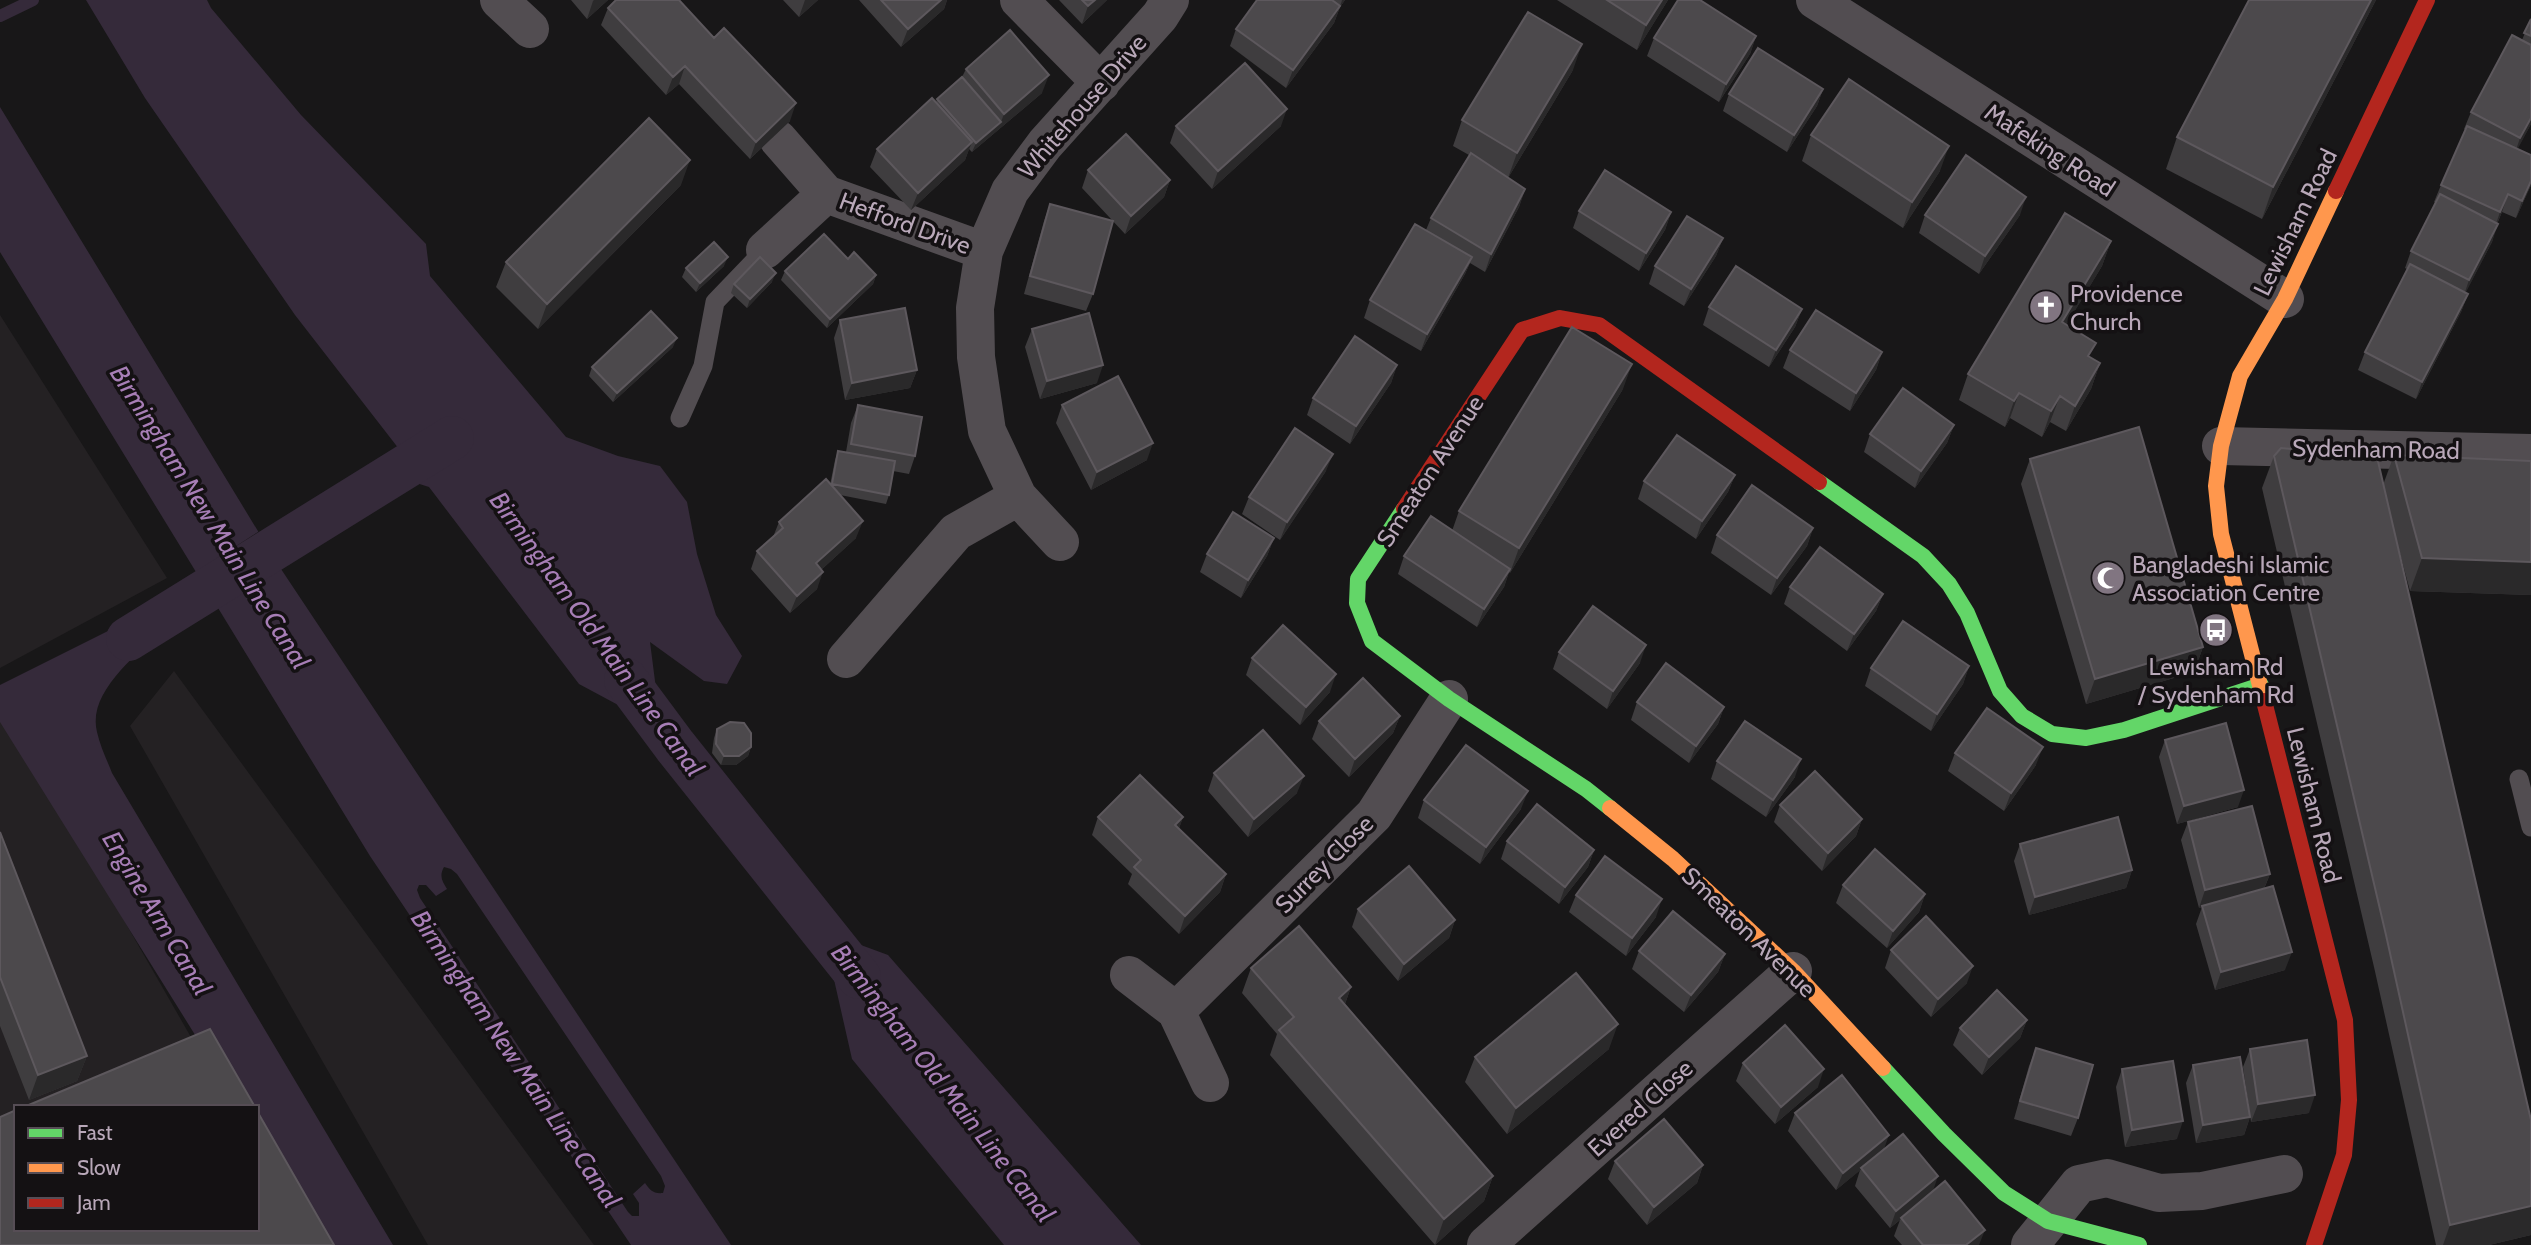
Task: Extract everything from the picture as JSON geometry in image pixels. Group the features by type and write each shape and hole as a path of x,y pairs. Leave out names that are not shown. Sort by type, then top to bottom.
{"street":[{"path":"499,0 530,29"},
{"path":"1020,0 1101,83"},
{"name":"Whitehouse Drive","path":"1060,542 1018,497 987,431 976,357 975,308 984,251 1010,191 1045,144 1160,16 1170,0"},
{"name":"Mafeking Road","path":"1815,0 2285,299"},
{"name":"Lewisham Road","path":"2314,1245 2344,1155 2349,1100 2345,1020 2221,534 2216,486 2221,446 2240,376 2285,299 2427,0"},
{"name":"Hefford Drive","path":"778,139 826,194 984,251"},
{"name":"Hefford Drive","path":"765,250 826,194"},
{"name":"Smeaton Avenue","path":"2139,1245 2039,1233 1793,971 1673,859 1586,789 1449,699 1372,641 1357,603 1358,579 1522,330 1548,319 1573,317 1599,325 1923,556 1949,583 1967,613 2000,691 2022,716 2053,734 2086,738 2124,730 2261,685"},
{"name":"Sydenham Road","path":"2221,446 2531,453"},
{"path":"846,659 956,532 1018,497"},
{"name":"Surrey Close","path":"1176,1011 1374,815 1449,699"},
{"name":"Evered Close","path":"1486,1245 1793,971"},
{"path":"1129,975 1176,1011 1210,1083"},
{"path":"2039,1233 2079,1184 2107,1178 2158,1193 2202,1191 2284,1174"}],"lane":[{"path":"680,418 703,366 715,302 765,250"},
{"path":"2519,779 2531,827"}],"shaded area":[{"path":"0,315 167,578 0,668"},
{"path":"174,671 594,1245 428,1245 130,726"},
{"path":"0,704 230,1105 14,1105 14,1231 259,1230 311,1245 0,1245"}],"water":[{"path":"86,0 207,0 301,115 426,244 430,276 566,437 618,456 660,466 687,502 697,554 716,615 742,656 727,684 704,681 650,642 661,728 579,684 429,487 410,481 396,462 399,449 295,315 145,98"},
{"name":"Birmingham New Main Line Canal","path":"0,107 281,569 731,1245 631,1245 370,856 0,252","holes":["444,867 457,874 661,1176 665,1186 663,1193 652,1191 645,1183 633,1194 639,1203 639,1216 632,1216 628,1212 420,898 417,890 419,885 426,885 436,896 447,889 442,873"]},
{"name":"Engine Arm Canal","path":"148,611 162,630 116,675 99,703 97,732 102,748 112,773 393,1245 327,1245 259,1137 259,1105 239,1105 0,722 0,685"},
{"path":"823,931 888,955 1141,1245 1004,1245 852,1059"}],"pier":[{"path":"261,530 283,566 214,609 193,574"},
{"path":"179,604 180,609 156,641 137,612 147,607"}],"building":[{"path":"616,0 679,0 714,38 724,28 796,103 756,142 685,66 673,77 608,8"},
{"path":"881,0 941,0 908,29"},
{"path":"1082,0 1095,0 1088,6"},
{"path":"1257,0 1332,0 1340,6 1293,70 1236,29"},
{"path":"1607,0 1662,0 1646,25"},
{"path":"1678,0 1700,0 1756,36 1726,84 1654,38"},
{"path":"2249,0 2371,0 2273,187 2177,137"},
{"path":"1528,12 1582,44 1517,153 1462,120"},
{"path":"2531,19 2531,36 2524,33"},
{"path":"1010,30 1049,75 1004,114 966,69"},
{"path":"2512,35 2531,45 2531,118 2520,138 2471,112"},
{"path":"1758,48 1823,89 1794,135 1729,94"},
{"path":"1245,63 1287,109 1218,171 1176,126"},
{"path":"962,77 1001,122 976,143 937,99"},
{"path":"1849,79 1949,146 1912,202 1811,135"},
{"path":"932,98 972,142 918,193 877,149"},
{"path":"649,118 690,160 547,304 506,262"},
{"path":"2467,126 2531,155 2531,181 2522,201 2508,194 2500,212 2441,185"},
{"path":"1126,134 1170,180 1131,216 1088,170"},
{"path":"1471,153 1525,189 1491,254 1431,218"},
{"path":"1966,155 2026,197 1985,256 1925,215"},
{"path":"1605,170 1671,212 1646,253 1579,211"},
{"path":"2440,194 2498,224 2469,280 2411,251"},
{"path":"1050,204 1113,221 1093,294 1030,276"},
{"name":"Providence Church","path":"2065,213 2111,241 2062,322 2096,343 2088,356 2100,363 2075,406 2060,396 2051,411 2019,393 2014,401 1968,374"},
{"path":"1687,216 1723,238 1691,289 1655,266"},
{"path":"1415,224 1472,257 1427,334 1370,300"},
{"path":"824,234 848,259 854,252 876,275 830,319 785,271"},
{"path":"714,242 728,257 700,283 686,268"},
{"path":"760,257 776,273 750,299 734,284"},
{"path":"2410,264 2468,294 2422,382 2365,352"},
{"path":"1736,266 1802,309 1776,350 1709,307"},
{"path":"905,308 917,370 852,383 840,320"},
{"path":"1816,310 1882,352 1856,393 1790,350"},
{"path":"651,311 677,338 617,393 592,367"},
{"path":"1089,313 1103,365 1047,381 1032,329"},
{"path":"1572,327 1632,364 1519,548 1459,511"},
{"path":"1355,336 1397,365 1356,426 1313,398"},
{"path":"1118,376 1153,443 1097,472 1062,405"},
{"path":"1903,388 1954,425 1921,471 1870,434"},
{"path":"858,405 922,417 915,456 851,444"},
{"name":"Bangladeshi Islamic Association Centre","path":"2139,427 2203,647 2095,679 2030,459"},
{"path":"1295,428 1333,454 1287,522 1249,497"},
{"path":"1677,435 1735,475 1702,521 1644,481"},
{"path":"2281,448 2377,457 2531,1120 2531,1206 2450,1225 2386,935 2274,456"},
{"path":"838,451 895,461 889,495 832,484"},
{"path":"2394,455 2531,461 2531,562 2422,558"},
{"path":"826,479 863,521 816,563 823,572 797,596 757,551 783,528 779,522"},
{"path":"1752,485 1813,528 1777,578 1717,535"},
{"path":"1233,512 1274,538 1248,580 1207,554"},
{"path":"1431,516 1510,569 1484,609 1404,556"},
{"path":"1820,547 1883,594 1854,634 1790,587"},
{"path":"1593,606 1646,645 1613,691 1559,652"},
{"path":"1903,621 1969,666 1937,714 1871,668"},
{"path":"1283,625 1336,674 1306,707 1252,658"},
{"path":"1666,663 1724,707 1696,746 1637,702"},
{"path":"1363,678 1400,716 1355,759 1319,721"},
{"path":"1987,708 2043,747 2011,793 1955,753"},
{"path":"1745,721 1801,759 1773,800 1717,761"},
{"path":"730,722 744,723 751,733 751,747 739,756 724,756 716,744 717,729"},
{"path":"2226,723 2244,790 2184,806 2165,740"},
{"path":"1263,730 1304,776 1254,819 1214,773"},
{"path":"1466,745 1528,791 1486,847 1424,800"},
{"path":"1815,771 1862,819 1828,853 1780,805"},
{"path":"1140,775 1183,817 1175,825 1226,874 1185,916 1134,867 1141,860 1098,817"},
{"path":"1537,804 1594,850 1565,887 1507,841"},
{"path":"2252,806 2270,874 2205,890 2188,822"},
{"path":"2118,817 2132,870 2035,897 2020,844"},
{"path":"0,832 87,1056 38,1075 0,977"},
{"path":"1875,849 1925,894 1893,931 1843,885"},
{"path":"1605,856 1662,899 1632,938 1576,895"},
{"path":"1409,866 1455,920 1404,964 1358,909"},
{"path":"2273,886 2292,952 2221,972 2202,906"},
{"path":"1673,911 1725,954 1691,995 1639,951"},
{"path":"1926,916 1973,966 1938,999 1891,950"},
{"path":"1299,926 1351,987 1339,998 1493,1176 1444,1219 1279,1030 1294,1017 1251,968"},
{"path":"1576,973 1618,1024 1516,1108 1475,1057"},
{"path":"1997,990 2027,1020 1989,1057 1960,1028"},
{"path":"1785,1025 1824,1069 1781,1107 1743,1063"},
{"path":"210,1029 254,1105 29,1105"},
{"path":"2307,1040 2315,1095 2258,1104 2250,1049"},
{"path":"2036,1048 2093,1065 2078,1118 2020,1101"},
{"path":"2240,1057 2250,1117 2203,1125 2193,1065"},
{"path":"2173,1061 2183,1121 2132,1130 2122,1069"},
{"path":"1842,1075 1889,1135 1843,1173 1795,1113"},
{"path":"14,1111 14,1231 259,1231 259,1114 334,1245 0,1245 0,1117"},
{"path":"1664,1119 1703,1165 1654,1207 1615,1161"},
{"path":"1903,1134 1938,1176 1896,1211 1861,1168"},
{"path":"1945,1181 1985,1230 1966,1245 1923,1245 1901,1218"}],"waterway":[{"path":"0,16 33,0"},
{"name":"Birmingham New Main Line Canal","path":"128,639 452,438"},
{"name":"Birmingham Old Main Line Canal","path":"626,680 675,746 859,977"}],"traffic: fast":[{"path":"1819,482 1923,556 1949,584 1967,613 2000,691 2022,716 2052,734 2086,738 2124,730 2261,685"},
{"path":"1404,509 1358,579 1357,603 1372,641 1449,699 1586,789 1610,808"},
{"path":"1883,1068 2004,1193 2048,1221 2139,1245"}],"traffic: slow":[{"path":"2264,701 2221,534 2216,486 2221,446 2240,376 2285,299 2336,191"},
{"path":"1610,808 1673,859 1793,971 1883,1068"}],"traffic: jam":[{"path":"2336,191 2427,0"},
{"path":"1404,509 1522,330 1560,318 1599,325 1819,482"},
{"path":"2264,701 2345,1020 2349,1100 2344,1155 2314,1245"}],"place":[{"name":"Providence Church","path":"2046,307"},
{"name":"Bangladeshi Islamic Association Centre","path":"2108,578"},
{"name":"Lewisham Rd / Sydenham Rd","path":"2216,630"}]}
